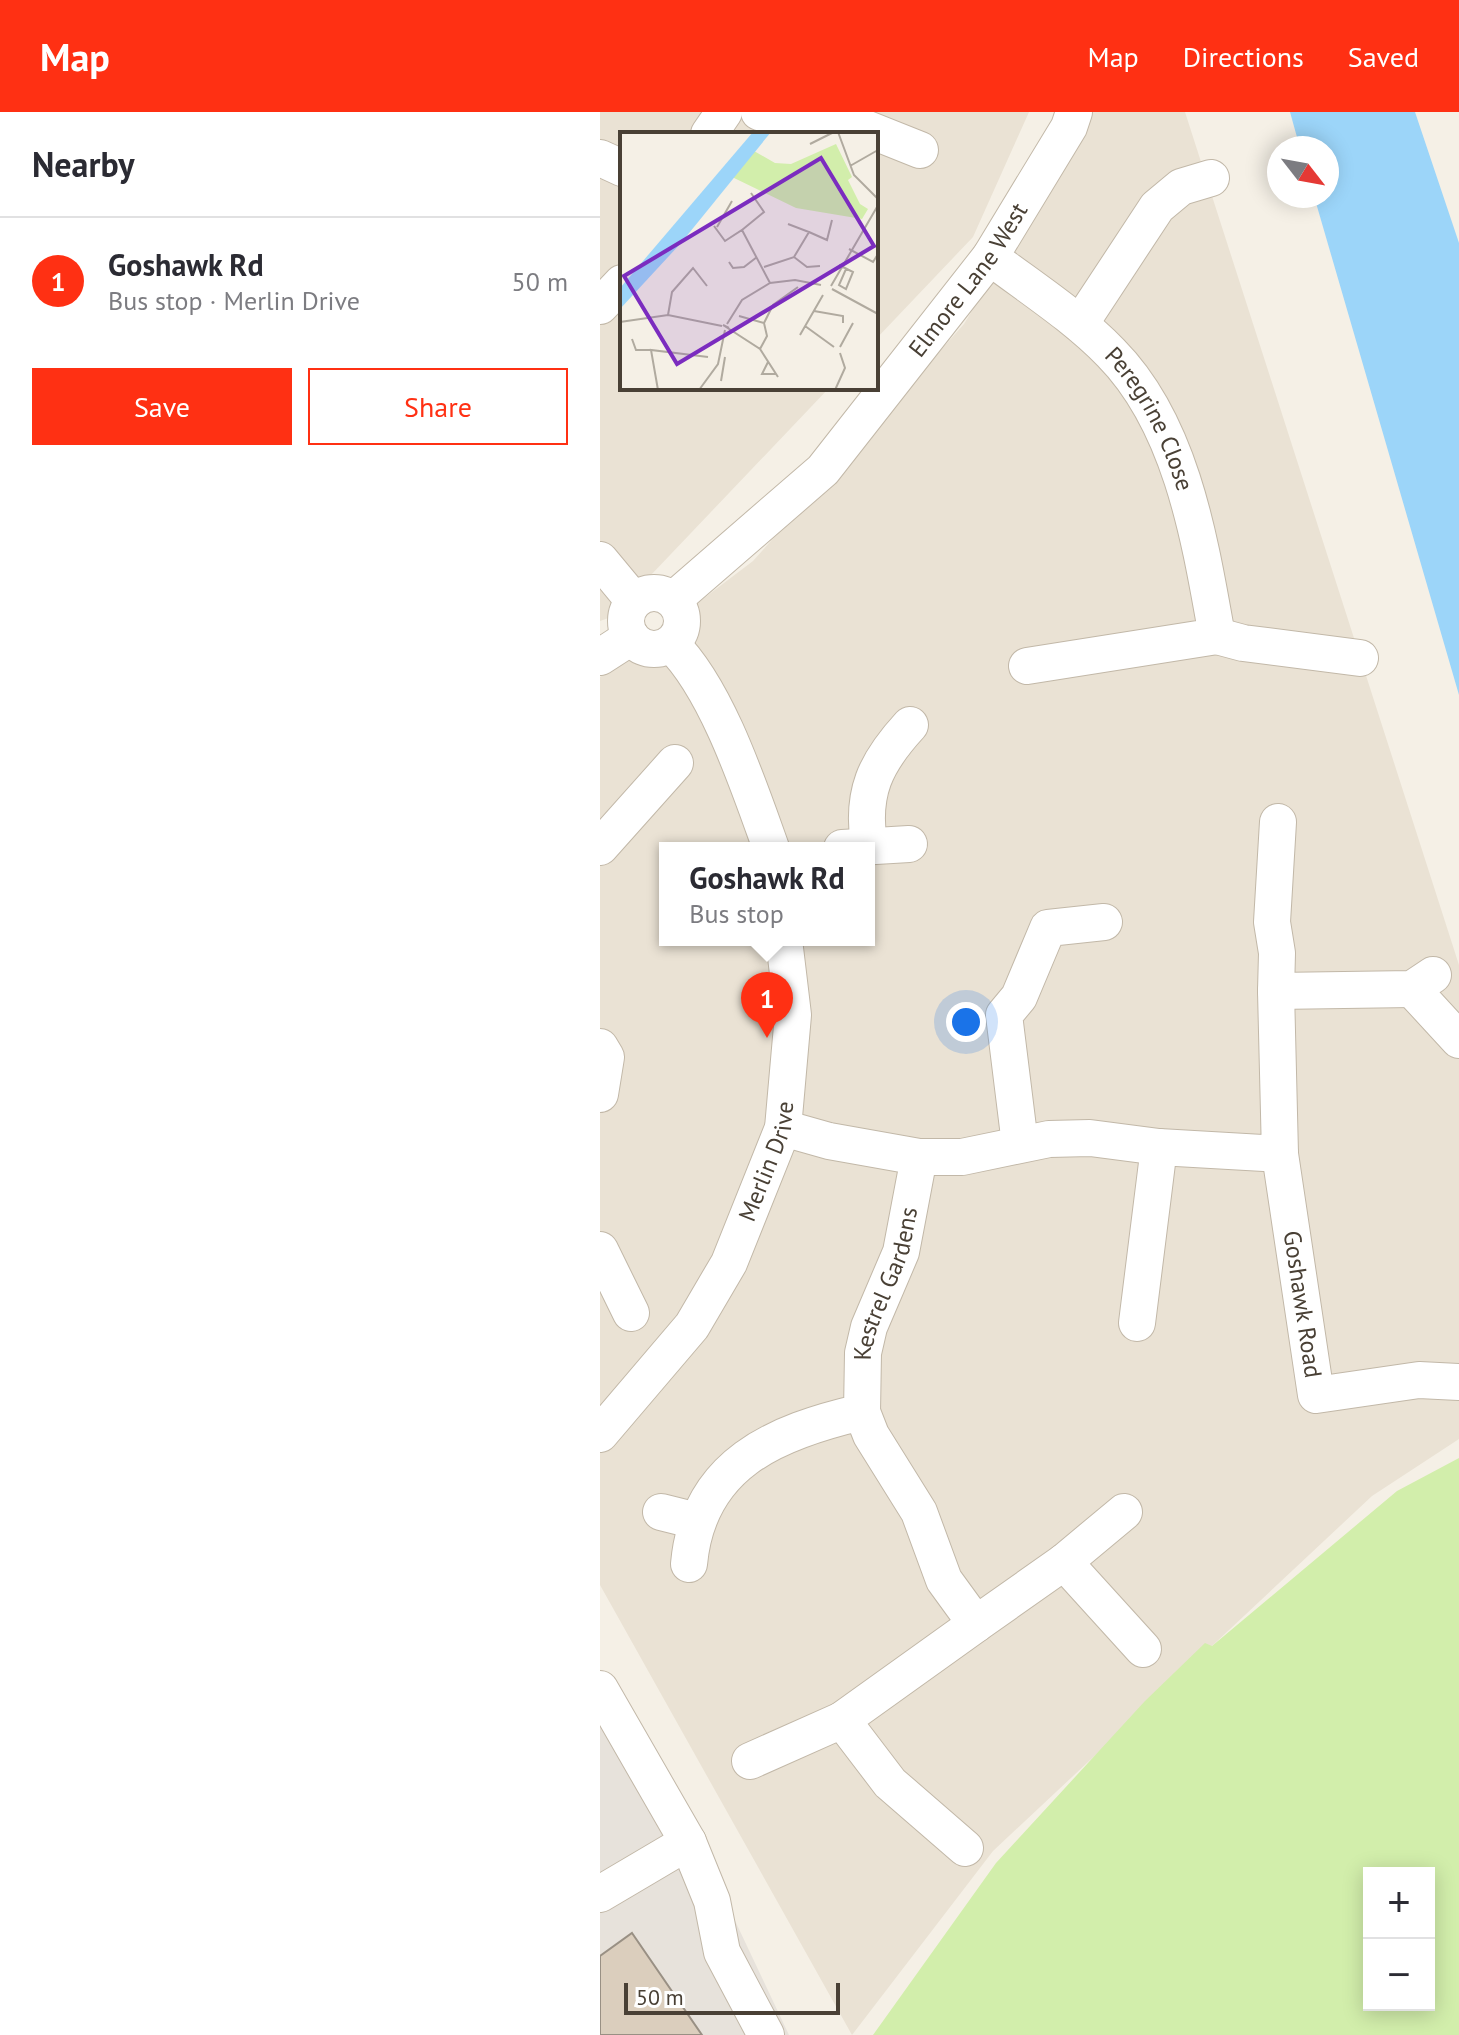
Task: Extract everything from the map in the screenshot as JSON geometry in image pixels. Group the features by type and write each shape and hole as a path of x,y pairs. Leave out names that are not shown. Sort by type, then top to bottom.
{"street":[{"path":"710,132 724,112"},
{"path":"759,112 815,127 855,124 875,132"},
{"name":"Elmore Lane West","path":"673,600 823,470 990,257 1069,127 1074,112"},
{"path":"878,133 920,150"},
{"path":"600,158 620,167"},
{"path":"1080,324 1157,207 1181,187 1211,178"},
{"name":"Peregrine Close","path":"990,257 1080,324 1113,355 1135,385 1181,475 1196,519 1217,636"},
{"path":"600,306 620,285"},
{"path":"600,560 634,601"},
{"path":"653,593 673,600 682,622 679,634 671,644 650,649 631,637 626,619 634,601 653,593"},
{"path":"1027,666 1217,636 1360,658"},
{"path":"600,657 631,637"},
{"path":"671,644 685,658 739,759 769,842"},
{"path":"857,842 872,781 910,725"},
{"path":"600,847 675,763"},
{"name":"Goshawk Road","path":"1278,822 1272,922 1277,953 1280,1154 1316,1395 1419,1380 1459,1382"},
{"path":"875,845 909,844"},
{"path":"1020,1144 1004,1015 1019,997 1048,928 1104,922"},
{"name":"Merlin Drive","path":"600,1434 692,1326 729,1263 783,1128 793,1015 785,946"},
{"path":"1276,991 1423,982 1459,1040"},
{"path":"600,1047 606,1057 600,1094"},
{"path":"783,1128 829,1141 919,1157 962,1157 1020,1144 1090,1138 1159,1147 1280,1154"},
{"path":"1137,1323 1159,1147"},
{"name":"Kestrel Gardens","path":"919,1157 901,1252 869,1327 863,1353 862,1412 871,1435 919,1512 944,1580 976,1624"},
{"path":"600,1250 631,1313"},
{"name":"Merlin Drive","path":"600,1403 664,1360"},
{"path":"689,1564 697,1521 716,1487 737,1463 811,1424 862,1412"},
{"path":"661,1512 697,1521"},
{"path":"750,1761 842,1720 1064,1562 1124,1512"},
{"path":"1064,1562 1143,1649"},
{"path":"602,1699 688,1842 712,1901 722,1952 766,2035"},
{"path":"842,1720 890,1783 965,1848"},
{"path":"600,1894 688,1842"}],"shaded area":[{"path":"600,112 1029,112 973,237 878,337 878,132 620,132 620,390 827,390 611,617 600,621"},
{"path":"1092,112 1185,112 1459,965 1459,1439 1372,1496 993,1851 852,2035 600,1585 600,677 753,561 964,324"},
{"path":"600,1712 712,1872 789,2035 600,2035"}],"green space":[{"path":"1459,1458 1459,2035 873,2035 996,1863 1145,1701 1205,1643 1212,1646 1397,1491"}],"water":[{"path":"1290,112 1415,112 1459,243 1459,695 1317,208 1339,208 1339,136 1297,136"}],"building":[{"path":"632,1933 702,2035 600,2035 600,1956"}],"place":[{"name":"Goshawk Rd","path":"767,1038"}]}
